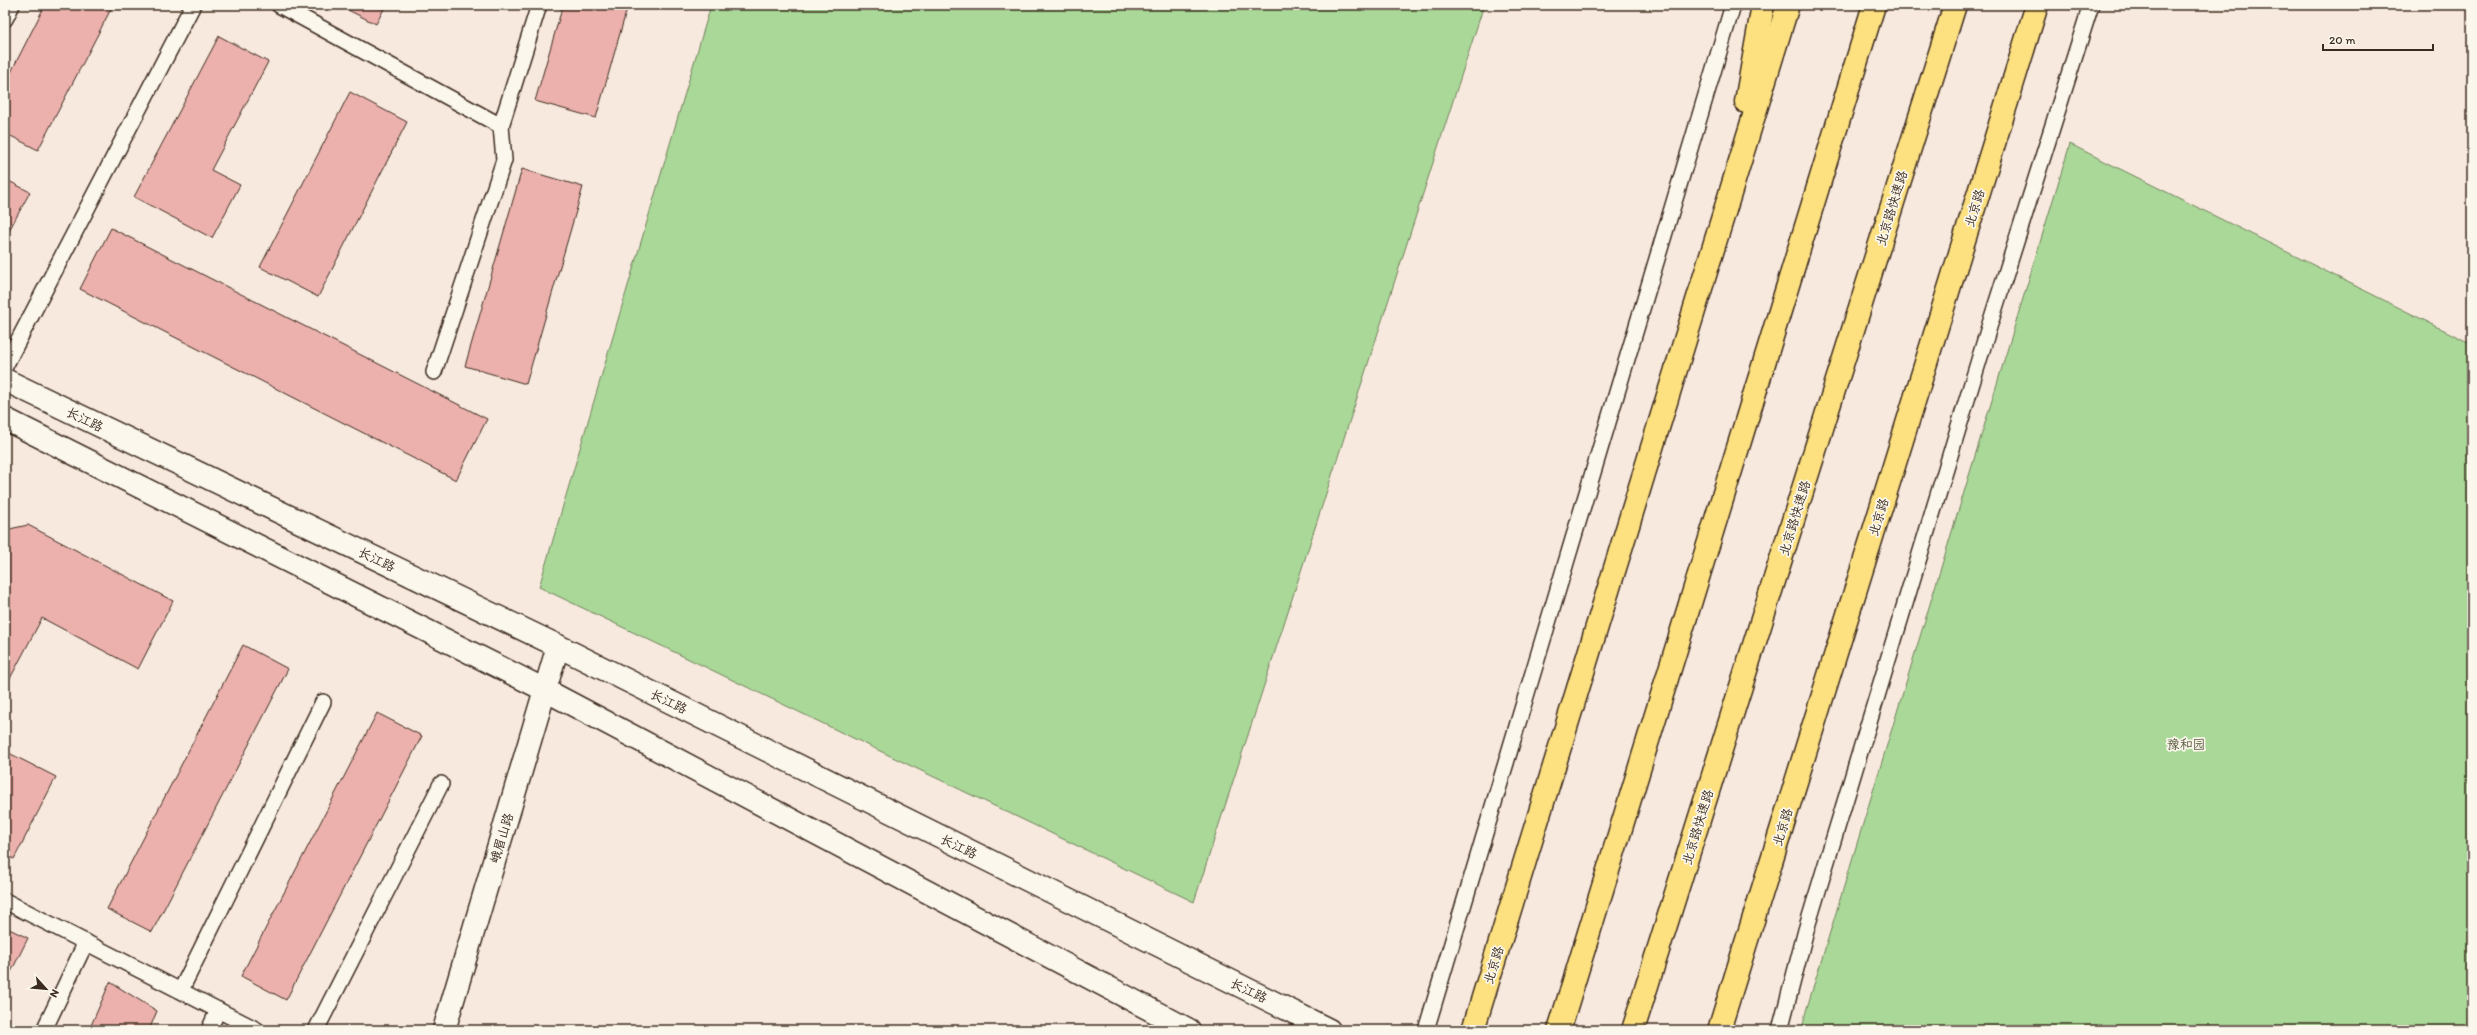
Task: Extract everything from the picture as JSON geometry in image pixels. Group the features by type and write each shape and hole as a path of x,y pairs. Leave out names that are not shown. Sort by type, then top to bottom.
{"main road":[{"path":"1730,195 1763,5"},
{"name":"北京路","path":"1473,1030 1788,5"},
{"path":"1559,1030 1874,5"},
{"name":"北京路快速路","path":"1633,1030 1955,5"},
{"name":"北京路","path":"1719,1030 2037,5"},
{"path":"2028,33 2041,5"}],"street":[{"name":"长江路","path":"5,380 558,646 1329,1030"},
{"path":"5,419 544,690 1189,1030"},
{"name":"峨眉山路","path":"444,1030 558,646"}],"lane":[{"path":"5,19 12,5"},
{"path":"5,366 193,5"},
{"path":"280,5 501,126"},
{"path":"434,372 504,160 501,126 539,5"},
{"path":"1426,1030 1733,5"},
{"path":"1780,1030 1813,908 1989,327 2091,5"},
{"path":"181,990 323,702"},
{"path":"316,1030 441,784"},
{"path":"5,901 257,1030"},
{"path":"44,1030 86,942"},
{"path":"209,1030 218,1010"}],"green space":[{"path":"711,5 1484,5 1194,902 539,587"},
{"name":"豫和园","path":"2070,144 2472,344 2472,1030 1802,1030 1806,1011"}],"building":[{"path":"45,5 113,5 38,150 5,133 5,84"},
{"path":"338,5 386,5 376,24"},
{"path":"563,5 628,5 596,118 535,101"},
{"path":"219,36 268,62 211,170 240,185 212,238 134,197"},
{"path":"350,92 407,122 318,297 260,267"},
{"path":"522,169 583,187 526,384 465,366"},
{"path":"5,179 30,192 5,238"},
{"path":"111,228 487,419 456,480 80,289"},
{"path":"28,525 173,601 138,669 42,618 5,688 5,530"},
{"path":"243,645 288,669 152,932 107,909"},
{"path":"377,713 422,736 286,1000 241,976"},
{"path":"5,751 56,777 14,859 5,855"},
{"path":"5,927 28,938 5,984"},
{"path":"110,982 157,1011 149,1030 89,1030"}]}
